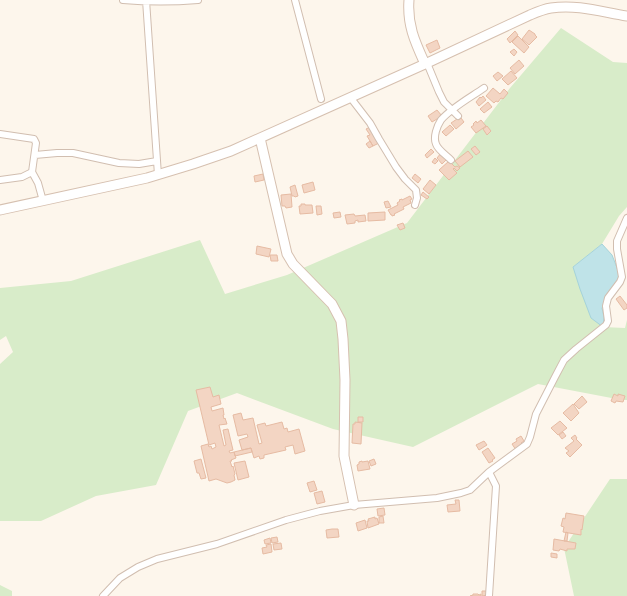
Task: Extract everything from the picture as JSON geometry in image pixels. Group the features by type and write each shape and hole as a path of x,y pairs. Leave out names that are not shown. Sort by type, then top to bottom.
{"street":[{"path":"123,0 180,2 198,0"},
{"path":"295,0 321,99"},
{"path":"409,0 409,23 415,40 444,102 458,116"},
{"path":"147,1 158,175"},
{"path":"0,210 147,178 194,164 260,138 542,10 566,7 581,8 627,16"},
{"path":"451,160 436,146 435,136 437,127 453,110 484,88"},
{"path":"350,97 370,123 405,179 416,190 417,198 415,205"},
{"path":"0,134 34,139 36,143 32,172 38,183 43,201"},
{"path":"260,138 287,254 293,264 332,304 341,321 345,380 344,456 354,505"},
{"path":"35,155 73,153 119,163 139,164 157,161"},
{"path":"0,180 22,177 32,172"},
{"path":"103,596 120,578 138,567 157,559 217,544 286,520 320,511 354,505 437,498 470,490 489,472 526,444 530,436 536,414 564,360 606,325 608,321 606,306 608,298 622,277 617,241 627,218"},
{"path":"489,472 496,486 489,596"}],"green space":[{"path":"561,28 613,62 627,63 627,207 619,216 602,244 573,267 603,327 625,328 627,320 627,400 538,384 413,447 333,429 237,393 188,411 156,485 96,496 41,521 0,521 0,364 13,352 6,336 0,340 0,288 71,281 200,240 225,294 287,275 407,223 510,88"},
{"path":"610,479 627,479 627,596 574,596 564,548"},
{"path":"0,585 12,591 12,596 0,596"}],"water":[{"path":"602,244 612,255 621,278 602,308 604,317 603,327 591,318 573,267"}],"building":[{"path":"529,30 537,37 529,45 522,39"},
{"path":"515,31 518,35 510,43 507,39"},
{"path":"518,36 529,47 524,53 512,42"},
{"path":"437,40 440,48 430,53 426,45"},
{"path":"514,49 517,52 514,56 510,52"},
{"path":"519,60 524,66 515,74 510,68"},
{"path":"511,71 517,78 508,85 502,79"},
{"path":"498,72 503,76 497,81 493,76"},
{"path":"493,88 500,94 504,89 508,93 503,99 501,98 498,102 496,101 494,103 486,96"},
{"path":"483,96 486,100 479,106 476,102"},
{"path":"488,102 492,107 484,113 480,109"},
{"path":"437,110 442,116 432,122 428,116"},
{"path":"461,118 464,122 456,129 451,123"},
{"path":"481,120 486,126 476,133 471,127 476,121 477,123"},
{"path":"450,125 454,129 446,136 442,132"},
{"path":"487,126 491,131 487,135 483,129"},
{"path":"370,127 379,143 373,146 367,136 370,135 366,129"},
{"path":"370,141 373,146 369,148 366,144"},
{"path":"475,146 480,152 476,155 471,149"},
{"path":"431,149 434,152 427,158 425,155"},
{"path":"468,151 473,157 460,167 455,161"},
{"path":"441,153 447,159 442,164 437,158"},
{"path":"435,158 438,161 435,164 432,162"},
{"path":"449,161 455,167 457,166 460,168 457,171 454,168 453,169 457,173 449,180 439,170"},
{"path":"263,174 264,180 255,182 254,176"},
{"path":"415,174 421,179 418,183 412,178"},
{"path":"430,180 436,185 429,194 423,189"},
{"path":"313,182 315,190 304,193 302,185"},
{"path":"295,185 298,196 295,197 292,196 290,187"},
{"path":"423,192 429,197 427,199 421,195"},
{"path":"291,194 292,207 286,208 285,206 282,206 281,195"},
{"path":"410,196 412,199 410,200 411,203 403,207 404,209 392,216 388,210 398,205 397,203 400,201 399,200"},
{"path":"388,201 391,207 386,208 384,202"},
{"path":"301,204 312,205 313,213 300,214 299,206 301,206"},
{"path":"316,206 321,206 322,214 317,215"},
{"path":"340,212 341,217 334,218 333,213"},
{"path":"385,212 385,220 368,221 368,213"},
{"path":"354,214 355,216 365,215 366,221 358,222 358,220 355,221 355,223 347,224 345,215"},
{"path":"403,223 405,228 400,230 397,225"},
{"path":"257,246 271,249 269,257 256,254"},
{"path":"270,255 277,255 278,261 271,261"},
{"path":"620,296 627,305 627,308 624,310 616,299"},
{"path":"210,387 213,397 219,395 221,404 211,407 212,411 223,408 224,419 225,418 227,424 219,425 224,446 226,445 223,430 228,429 233,450 229,451 230,453 234,452 236,458 230,461 232,467 233,466 235,480 227,483 216,479 209,481 201,446 208,444 212,449 216,447 215,443 209,445 196,390"},
{"path":"614,394 618,396 618,394 625,396 623,402 616,401 615,403 611,401"},
{"path":"582,396 587,402 579,409 574,404"},
{"path":"573,404 579,413 571,421 563,413"},
{"path":"241,413 243,420 253,418 259,444 262,443 257,425 265,423 266,426 282,422 284,429 287,428 288,432 299,429 305,451 295,454 293,445 285,447 286,450 264,455 264,458 260,459 259,456 254,458 251,448 242,450 239,440 248,437 247,434 238,436 233,415"},
{"path":"358,417 363,417 363,422 358,422"},
{"path":"560,421 567,428 558,435 551,428"},
{"path":"355,422 362,423 361,444 352,443 353,424 355,424"},
{"path":"563,432 566,436 562,439 559,435"},
{"path":"575,435 577,438 576,439 582,445 570,457 566,453 569,451 565,448 574,441 571,438"},
{"path":"521,436 524,441 521,443 523,445 516,450 512,444"},
{"path":"484,441 487,445 479,450 476,445"},
{"path":"251,448 252,452 235,456 234,452"},
{"path":"488,448 495,458 489,463 482,452"},
{"path":"201,459 206,478 201,479 199,473 197,473 194,461"},
{"path":"374,459 376,464 371,466 369,461"},
{"path":"245,461 249,477 238,480 234,463"},
{"path":"362,461 368,461 370,469 358,471 357,465"},
{"path":"314,481 317,490 310,492 307,483"},
{"path":"322,491 325,502 317,504 314,493"},
{"path":"455,500 459,500 460,511 448,512 447,505 456,504"},
{"path":"384,508 385,515 378,516 377,509"},
{"path":"566,513 584,516 581,535 563,532 564,527 561,526 563,518 565,519"},
{"path":"383,516 384,523 379,523 379,517"},
{"path":"375,517 375,519 377,518 379,524 368,528 368,519"},
{"path":"365,520 367,528 358,531 356,523"},
{"path":"338,529 339,537 327,538 326,530"},
{"path":"566,532 568,533 567,541 564,541"},
{"path":"277,537 278,542 272,543 271,538"},
{"path":"270,538 271,543 265,544 264,540"},
{"path":"554,539 576,543 575,549 567,549 567,551 560,549 559,551 553,550"},
{"path":"281,543 282,549 274,550 273,544"},
{"path":"271,544 272,552 263,554 262,548"},
{"path":"551,553 557,554 557,558 551,557"},
{"path":"482,591 487,591 487,595 482,596"},
{"path":"473,594 481,594 481,596 470,596"}]}
